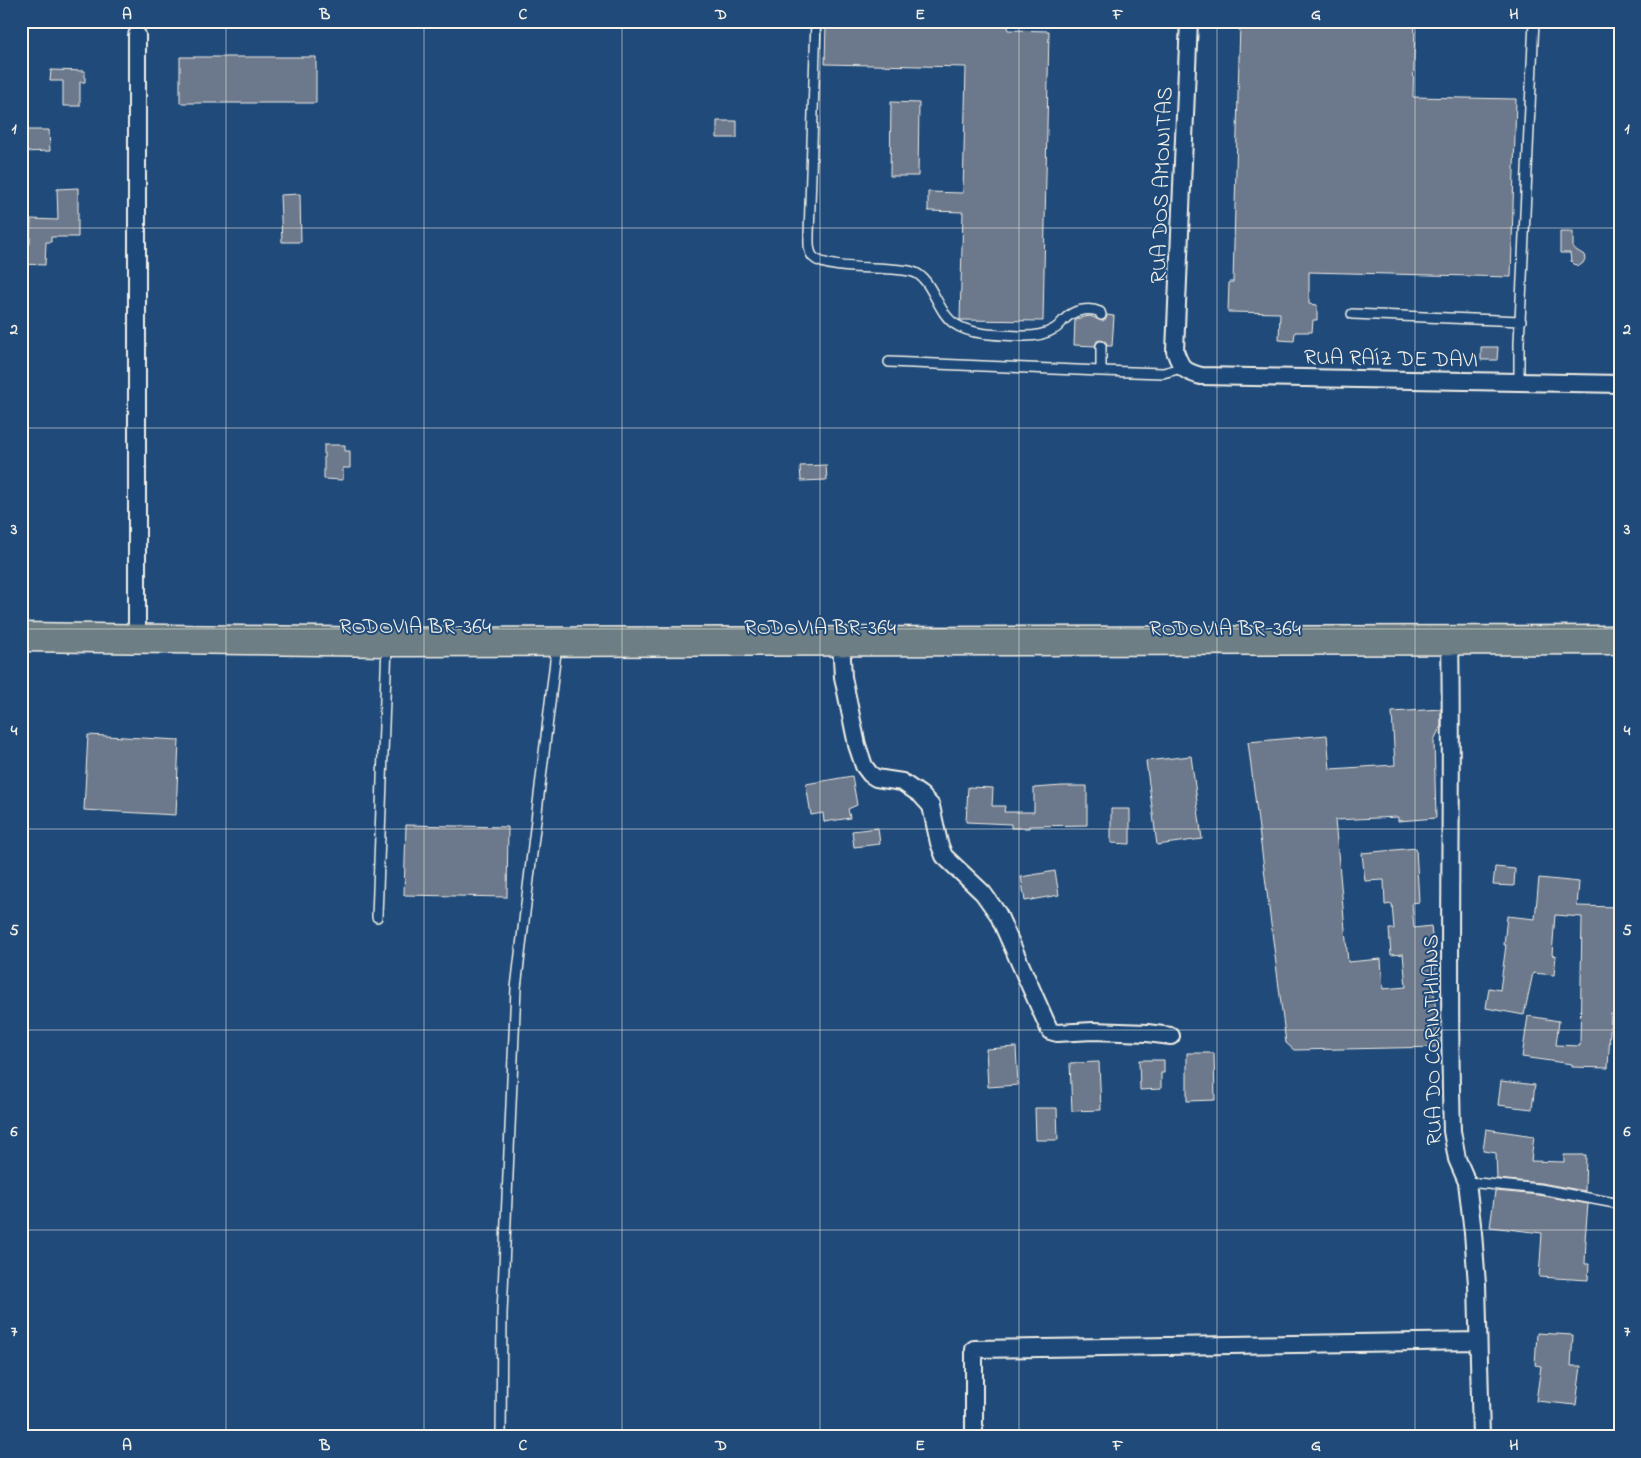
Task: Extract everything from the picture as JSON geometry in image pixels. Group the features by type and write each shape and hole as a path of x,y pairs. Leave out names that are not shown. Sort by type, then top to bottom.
{"highway":[{"name":"RODOVIA BR-364","path":"21,625 1620,627"},
{"path":"21,637 388,642 1620,640"}],"street":[{"name":"RUA DOS AMONITAS","path":"1182,368 1175,351 1189,21"},
{"path":"137,624 138,35"},
{"name":"RUA RAÍZ DE DAVI","path":"1182,368 1201,376 1620,384"},
{"name":"RUA DO CORINTHIANS","path":"1450,639 1451,1090 1454,1147 1467,1182 1477,1284 1481,1437"},
{"path":"841,641 843,677 857,746 864,766 876,778 902,782 922,795 931,806 938,843 944,856 978,888 998,914 1050,1030 1056,1033 1093,1030 1147,1032 1171,1036"},
{"path":"974,1437 974,1349 1478,1341"}],"lane":[{"path":"816,21 808,235 809,248 813,257 822,262 838,266 900,269 916,272 927,284 941,311 954,324 967,331 1026,336 1043,334 1056,329 1073,312 1094,310 1100,312 1101,315"},
{"path":"1520,382 1519,343 1534,21"},
{"path":"1352,314 1521,321"},
{"path":"1100,346 1101,371"},
{"path":"889,362 1163,373 1182,368"},
{"path":"501,1437 502,1314 516,988 557,641"},
{"path":"377,917 388,642"},
{"path":"1467,1182 1540,1189 1620,1204"}],"building":[{"path":"826,21 1009,21 1008,30 1049,31 1043,321 960,320 963,212 928,211 928,192 963,193 966,67 825,64"},
{"path":"1240,21 1415,21 1413,97 1516,99 1511,277 1309,272 1309,304 1317,305 1317,320 1313,320 1312,332 1295,332 1294,341 1279,340 1280,313 1228,312 1229,282 1233,282"},
{"path":"180,57 316,57 316,103 180,103"},
{"path":"51,70 85,71 85,82 80,82 80,106 63,106 63,81 50,81"},
{"path":"891,102 919,103 918,176 890,176"},
{"path":"717,121 737,121 737,138 717,138"},
{"path":"21,130 49,130 50,151 21,152"},
{"path":"78,188 78,237 51,237 51,242 46,242 45,265 21,264 21,244 30,244 31,219 58,220 57,189"},
{"path":"300,194 301,242 282,242 280,195"},
{"path":"1560,232 1573,232 1573,248 1584,255 1585,259 1579,266 1571,261 1570,253 1560,253"},
{"path":"1107,315 1114,316 1112,346 1107,346 1106,342 1101,340 1097,341 1095,346 1074,345 1075,319 1090,316 1102,321 1106,319"},
{"path":"1481,347 1498,347 1497,360 1481,360"},
{"path":"324,445 345,445 345,451 350,451 350,468 343,468 343,480 324,479"},
{"path":"826,465 827,480 801,481 800,466"},
{"path":"1441,709 1441,726 1434,740 1436,818 1398,821 1398,817 1335,820 1348,962 1381,959 1383,989 1406,987 1403,954 1391,955 1389,929 1394,929 1392,904 1385,905 1384,880 1365,881 1362,853 1416,848 1419,902 1412,903 1414,928 1431,926 1434,958 1437,958 1437,968 1432,971 1439,1047 1294,1050 1286,1043 1248,742 1327,735 1330,769 1395,765 1392,712"},
{"path":"88,735 179,740 176,815 84,810"},
{"path":"1191,756 1202,839 1157,845 1146,761"},
{"path":"852,776 857,805 848,809 850,818 824,822 823,813 811,815 806,784"},
{"path":"1087,786 1087,825 1011,828 1011,824 966,822 968,787 993,788 992,806 1005,806 1004,812 1034,812 1034,788"},
{"path":"1111,809 1130,809 1130,844 1111,843"},
{"path":"406,825 508,827 507,897 404,895"},
{"path":"878,828 880,844 854,847 852,831"},
{"path":"1495,867 1515,869 1514,886 1493,885"},
{"path":"1055,871 1059,895 1025,901 1021,877"},
{"path":"1539,878 1579,882 1577,906 1620,907 1620,1014 1611,1014 1608,1068 1572,1067 1572,1064 1522,1057 1528,1016 1559,1021 1556,1045 1580,1046 1582,917 1555,915 1552,955 1556,956 1554,975 1533,973 1524,1015 1486,1008 1489,988 1500,990 1506,945 1504,945 1507,916 1535,919"},
{"path":"1016,1047 1018,1085 988,1087 986,1049"},
{"path":"1187,1053 1214,1053 1215,1100 1187,1101"},
{"path":"1139,1060 1164,1060 1164,1073 1161,1073 1161,1089 1140,1090"},
{"path":"1099,1062 1101,1110 1072,1111 1070,1063"},
{"path":"1501,1081 1535,1085 1532,1109 1498,1105"},
{"path":"1035,1108 1057,1108 1058,1140 1036,1140"},
{"path":"1486,1129 1534,1136 1531,1161 1564,1162 1564,1155 1586,1155 1585,1191 1541,1183 1497,1179 1496,1153 1483,1151"},
{"path":"1495,1191 1539,1195 1588,1204 1585,1264 1589,1264 1588,1280 1539,1277 1542,1233 1490,1227"},
{"path":"1537,1333 1573,1335 1571,1366 1581,1366 1576,1405 1536,1401 1541,1366 1535,1365"}]}
